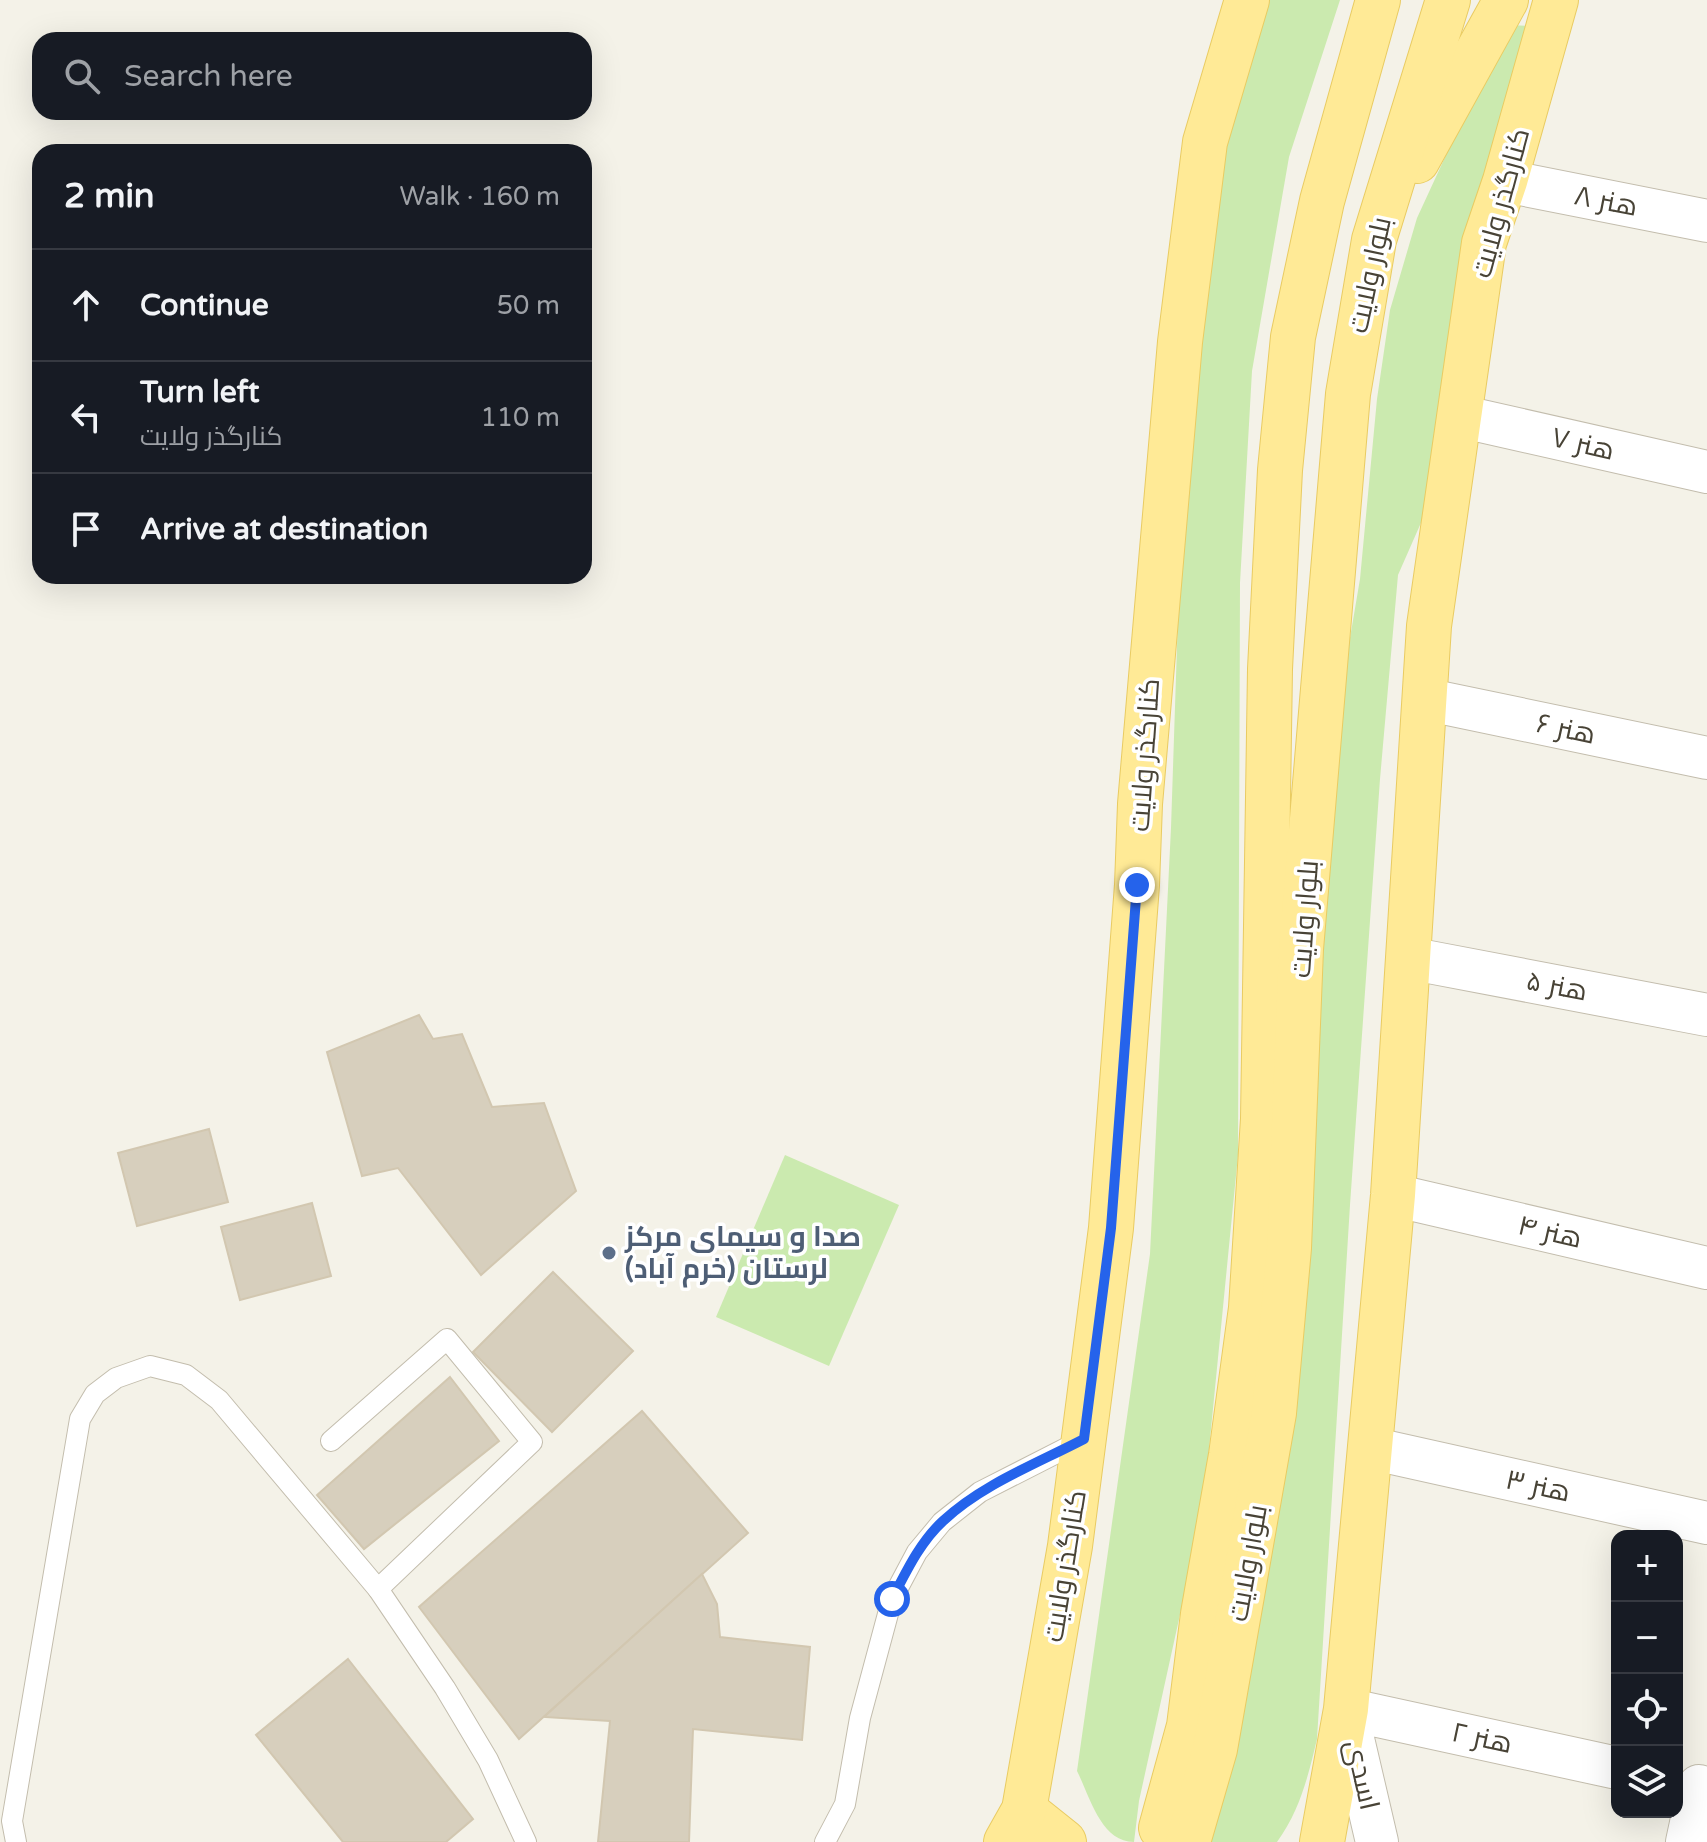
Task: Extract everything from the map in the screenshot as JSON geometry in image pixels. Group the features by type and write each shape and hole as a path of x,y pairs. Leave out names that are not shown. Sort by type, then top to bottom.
{"main road":[{"name":"بلوار ولایت","path":"1157,1842 1189,1726 1203,1614 1231,1455 1251,1308 1263,1119 1270,669 1280,470 1293,337 1322,201 1378,0"},
{"name":"بلوار ولایت","path":"1188,1842 1215,1749 1274,1413 1289,1248 1301,949 1348,394 1374,240 1448,0"},
{"path":"1374,240 1506,0"},
{"name":"کنارگذر ولایت","path":"1322,1842 1346,1709 1393,1195 1429,626 1484,243 1505,181 1556,0"},
{"name":"کنارگذر ولایت","path":"1015,1826 1070,1546 1111,1228 1137,885 1140,804 1180,342 1205,142 1240,7"},
{"path":"1015,1826 1064,1842"}],"street":[{"name":"هنر ۸","path":"1505,181 1707,221"},
{"name":"هنر ۷","path":"1459,416 1707,472"},
{"name":"هنر ۶","path":"1424,699 1707,758"},
{"name":"هنر ۵","path":"1408,958 1707,1015"},
{"name":"هنر ۴","path":"1393,1195 1707,1268"},
{"name":"هنر ۳","path":"1370,1448 1707,1523"},
{"name":"هنر ۲","path":"1346,1709 1611,1767"},
{"name":"اسدی","path":"1346,1709 1377,1842"},
{"path":"1687,1842 1694,1785"}],"lane":[{"path":"331,1441 447,1339 532,1442 378,1589"},
{"path":"16,1842 12,1821 80,1419 95,1394 116,1378 150,1366 186,1375 219,1400 378,1589 445,1688 481,1748 526,1842"},
{"path":"825,1842 845,1804 860,1718 892,1599 917,1552 942,1522 980,1492 1084,1439"}],"green space":[{"path":"1269,0 1340,0 1289,157 1252,371 1240,583 1238,1155 1203,1510 1139,1801 1134,1842 1113,1835 1105,1826 1077,1771 1150,1254 1171,828 1183,465 1219,172"},
{"path":"1506,25 1531,26 1431,500 1398,575 1380,779 1350,1205 1317,1739 1297,1805 1277,1842 1207,1842 1320,899 1342,685 1360,579 1377,399 1390,310 1417,218"},
{"path":"785,1155 899,1205 829,1366 716,1317"}],"building":[{"path":"419,1015 433,1039 462,1034 492,1107 544,1103 576,1191 481,1275 398,1168 362,1176 327,1052"},
{"path":"209,1129 228,1202 137,1226 118,1153"},
{"path":"312,1203 331,1276 240,1300 221,1227"},
{"path":"553,1272 633,1351 552,1432 473,1352"},
{"path":"450,1377 499,1441 364,1549 317,1495"},
{"path":"642,1411 748,1533 519,1739 419,1607"},
{"path":"702,1574 717,1604 720,1637 810,1647 802,1740 693,1729 689,1842 598,1842 610,1721 544,1717"},
{"path":"348,1659 473,1819 446,1842 343,1842 256,1735"}],"place":[{"name":"صدا و سیمای مرکز لرستان (خرم آباد)","path":"609,1253"}],"route":[{"path":"892,1599 917,1552 942,1522 980,1492 1084,1439 1111,1228 1137,885"}]}
